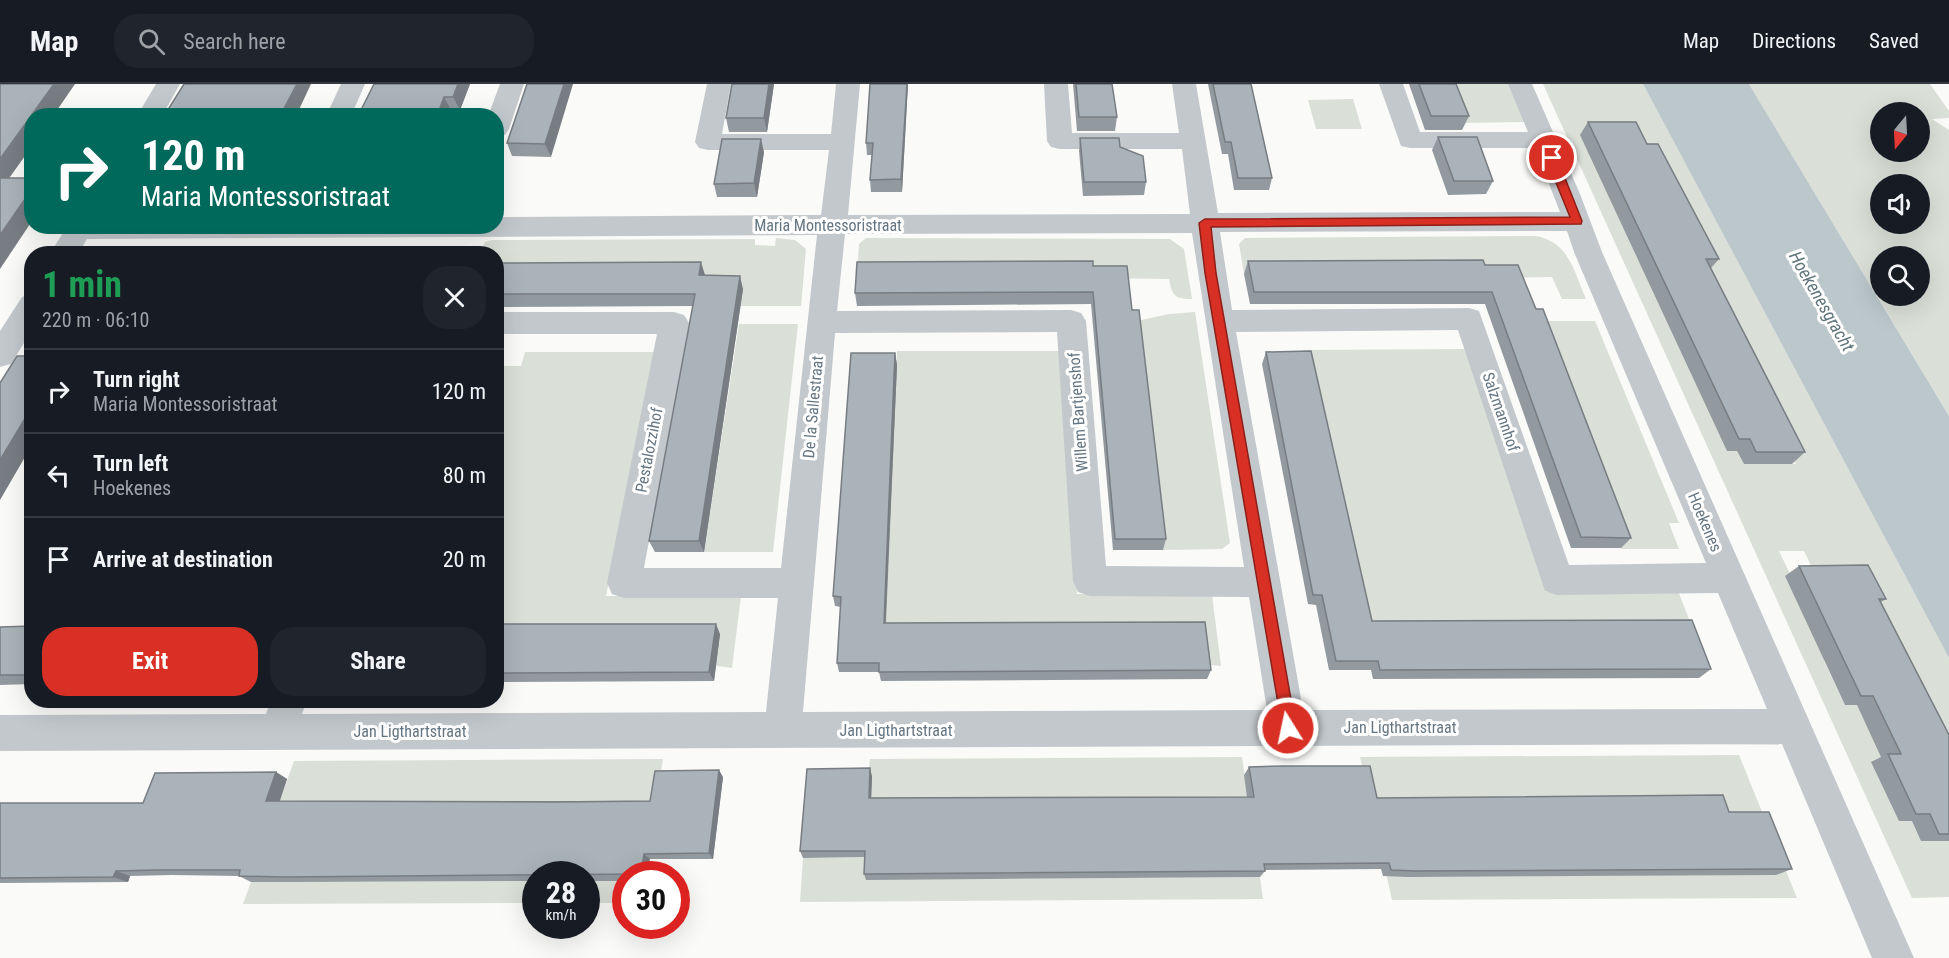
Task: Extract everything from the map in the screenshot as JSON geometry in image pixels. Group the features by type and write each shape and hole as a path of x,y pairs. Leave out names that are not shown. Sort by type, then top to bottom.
{"street":[{"path":"154,108 168,84"},
{"path":"342,108 353,84"},
{"path":"504,108 512,84"},
{"path":"719,84 708,142 843,142"},
{"name":"De la Sallestraat","path":"783,730 821,322 848,84"},
{"path":"1056,84 1060,141 1194,141"},
{"path":"1184,84 1219,321 1288,728"},
{"path":"1391,84 1410,140 1544,140"},
{"name":"Hoekenes","path":"1520,84 1792,726 1893,958"},
{"name":"Maria Montessoristraat","path":"504,227 1577,221"},
{"name":"Salzmannhof","path":"1219,321 1469,319 1557,580 1729,578"},
{"name":"Willem Bartjenshof","path":"821,322 1071,321 1090,581 1263,582"},
{"name":"Pestalozzihof","path":"504,323 674,323 624,583 796,583"},
{"path":"0,356 24,324"},
{"name":"Jan Ligthartstraat","path":"0,733 283,716 783,730 1792,726"}],"shaded area":[{"path":"1445,84 1509,84 1525,122 1460,123"},
{"path":"1543,84 1643,84 1949,658 1949,897 1912,898","holes":["1627,235 1677,235 1639,262","1790,450 1796,464 1744,464 1737,451 1727,451","1779,551 1804,551 1816,576 1791,576","1825,660 1927,722 1865,722 1857,705 1845,705"]},
{"path":"1749,84 1930,84 1949,111 1949,118 1932,119 1949,130 1949,416 1883,306 1930,306 1930,246 1870,246 1870,285"},
{"path":"1353,99 1362,129 1316,129 1308,100"},
{"path":"1535,236 1556,244 1563,251 1574,269 1586,299 1562,299 1552,277 1478,278 1476,272 1244,274 1239,244 1245,238"},
{"path":"776,238 795,240 806,249 801,306 740,306 504,277 504,246 483,246 485,242 492,240 755,239 755,245 775,246"},
{"path":"866,238 1170,239 1184,249 1192,299 1175,295 1169,279 857,275 859,244"},
{"path":"1195,312 1230,543 1222,549 1163,550 1137,321 1169,314"},
{"path":"1535,321 1595,321 1679,523 1669,523 1679,549 1621,549"},
{"path":"739,324 798,324 773,552 704,552"},
{"path":"1466,349 1546,592 1678,591 1706,662 1364,630 1303,350"},
{"path":"897,351 1061,351 1077,594 1212,595 1221,666 885,633"},
{"path":"525,352 655,352 606,596 741,596 732,668 504,636 504,366 521,366"},
{"path":"1739,755 1797,898 1392,900 1360,757"},
{"path":"1242,757 1251,821 870,822 872,777 868,776 870,759"},
{"path":"663,759 653,824 271,825 294,761"},
{"path":"867,857 997,879 1260,877 1263,899 800,902 803,858"},
{"path":"522,881 522,903 243,904 251,882"},
{"path":"600,881 612,881 612,903 600,903"}],"water":[{"name":"Hoekenesgracht","path":"1643,84 1749,84 1870,285 1870,306 1883,306 1949,416 1949,658"}],"building":[{"path":"0,84 54,84 37,108 24,108 24,126 0,159"},
{"path":"184,84 297,84 284,108 169,108"},
{"path":"374,84 458,84 453,97 444,97 440,108 362,108"},
{"path":"527,84 564,84 545,144 507,143"},
{"path":"732,84 769,84 764,118 726,118"},
{"path":"870,84 907,84 901,179 870,180 873,143 866,143"},
{"path":"1076,84 1112,84 1117,117 1079,117"},
{"path":"1213,84 1251,84 1272,178 1238,178 1231,142 1225,142"},
{"path":"1419,84 1456,84 1469,116 1431,116"},
{"path":"1588,122 1636,122 1647,144 1658,144 1719,259 1706,259 1805,452 1756,452 1750,439 1739,439"},
{"path":"1438,137 1477,137 1493,181 1454,181"},
{"path":"1080,138 1119,138 1120,147 1143,156 1146,182 1084,182"},
{"path":"722,139 761,139 754,183 714,184"},
{"path":"0,178 24,178 24,200 0,235"},
{"path":"1483,260 1485,265 1518,265 1536,309 1543,309 1631,538 1581,537 1492,292 1254,292 1248,261"},
{"path":"1093,261 1093,266 1127,266 1132,310 1139,310 1166,539 1115,539 1093,292 855,293 857,262"},
{"path":"701,262 699,275 740,276 699,541 649,541 695,294 504,294 504,263"},
{"path":"1311,351 1372,621 1692,620 1711,669 1380,670 1378,661 1336,661 1322,595 1313,595 1266,352"},
{"path":"851,353 895,353 884,623 1205,622 1211,670 879,672 879,663 837,663 841,597 833,596"},
{"path":"17,356 24,356 24,420 0,460 0,383"},
{"path":"1868,565 1886,599 1879,599 1949,735 1949,834 1939,834 1930,814 1916,814 1888,754 1901,754 1873,696 1861,696 1799,566"},
{"path":"504,624 716,624 709,672 504,673"},
{"path":"24,626 24,675 0,675 0,627"},
{"path":"1370,766 1377,798 1723,795 1729,812 1769,812 1792,869 1416,871 1391,870 1389,863 1264,864 1265,871 864,874 865,851 800,851 807,769 870,768 869,798 1254,797 1249,767"},
{"path":"719,770 709,853 644,854 643,861 612,861 612,874 600,874 600,861 522,861 522,875 284,877 239,876 240,870 158,870 116,871 113,877 0,878 0,803 143,803 155,773 276,772 266,801 553,802 650,801 655,771"}],"route":[{"path":"1288,728 1208,255 1205,223 1577,221 1552,158"}]}
